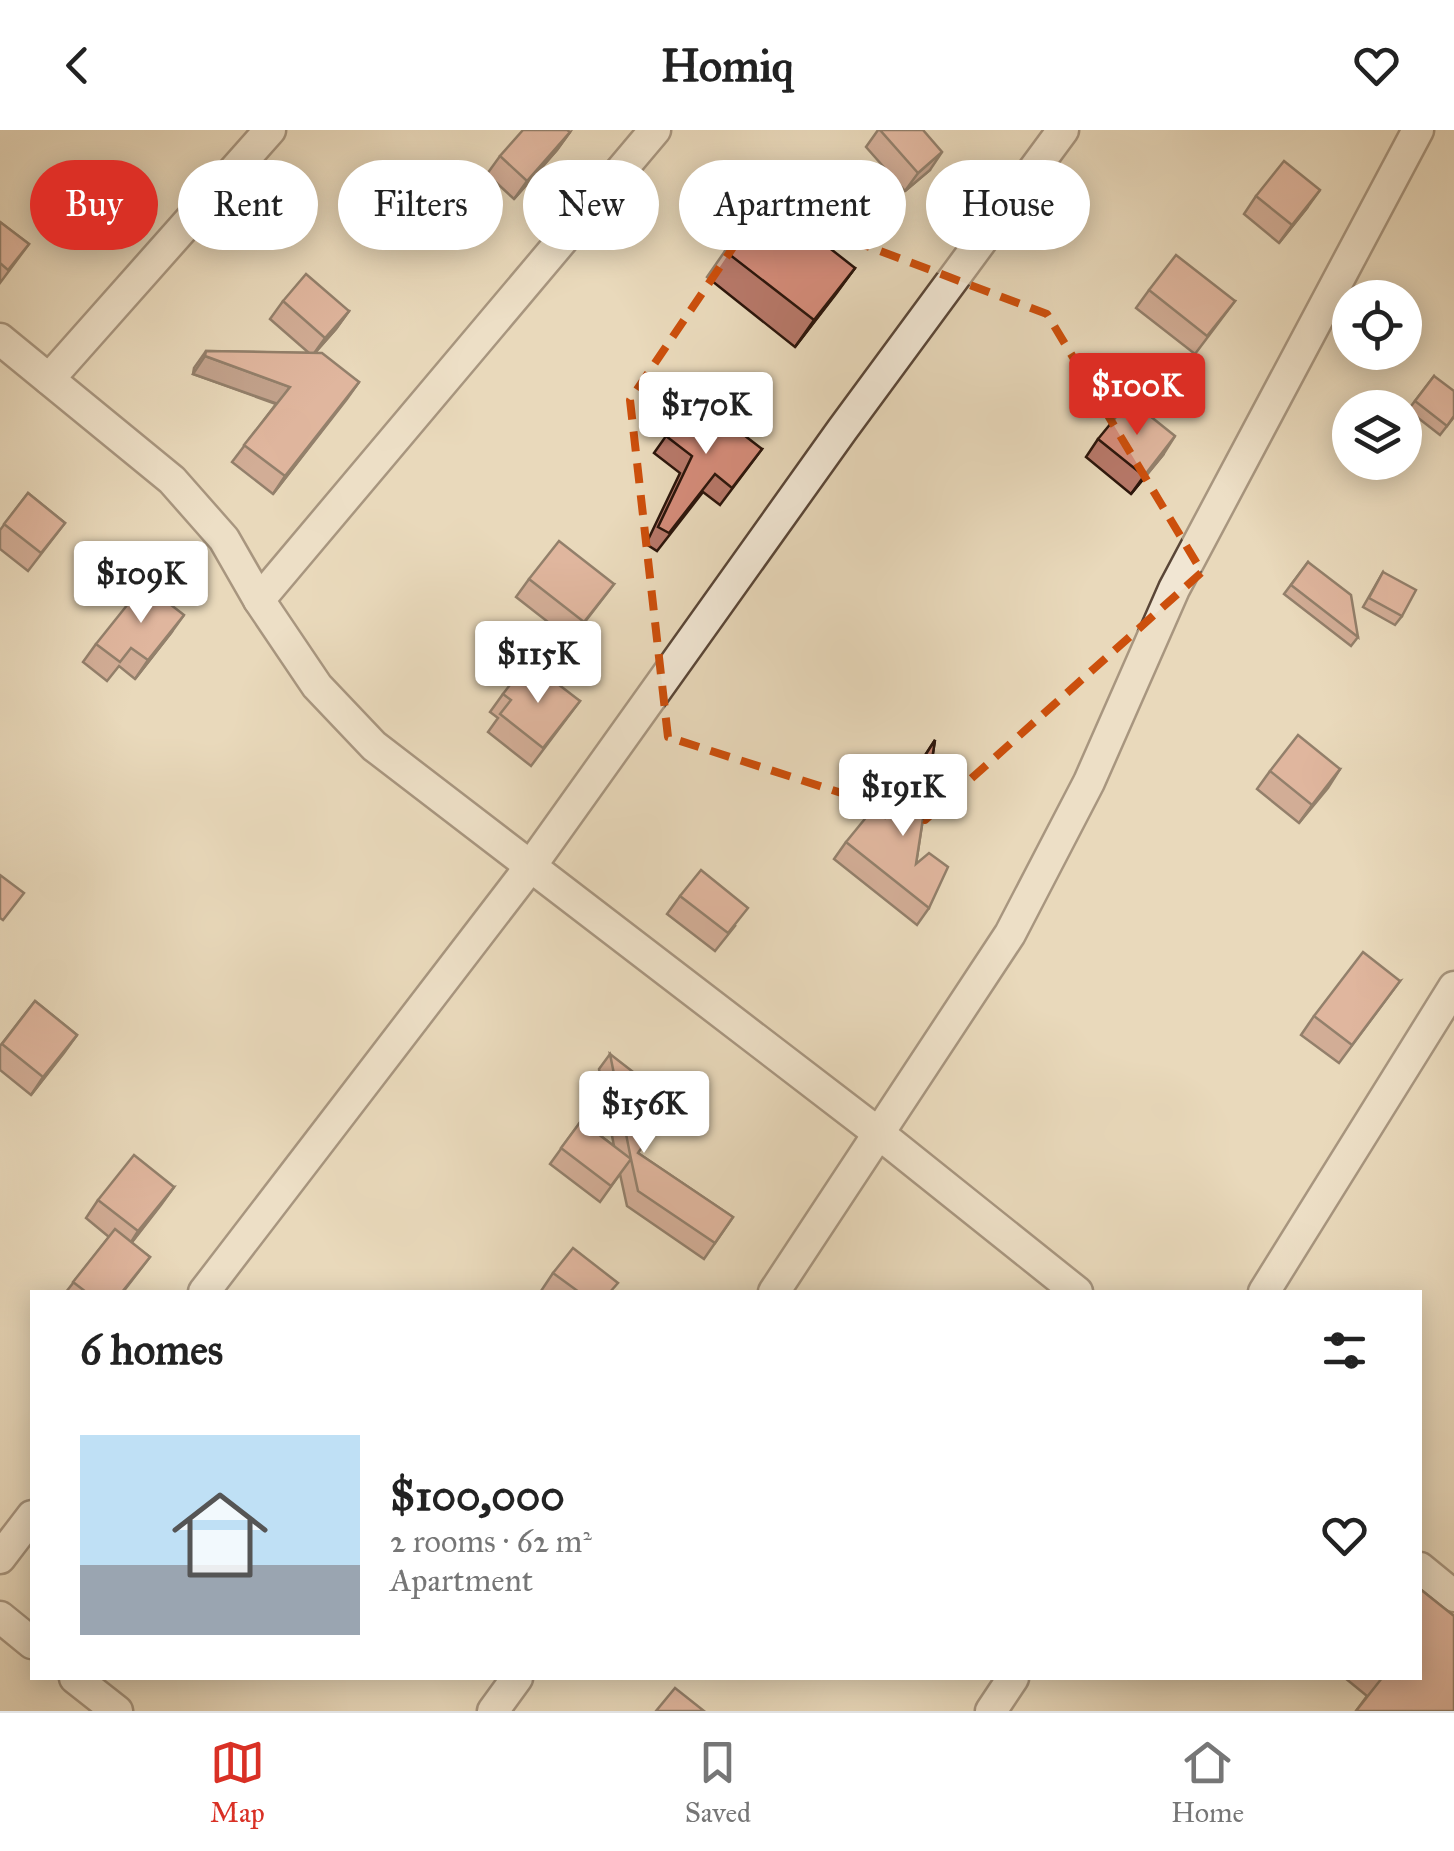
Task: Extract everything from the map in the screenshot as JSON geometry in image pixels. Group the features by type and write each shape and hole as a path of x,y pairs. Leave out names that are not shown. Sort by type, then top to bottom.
{"street":[{"path":"50,379 270,130"},
{"path":"259,600 654,130"},
{"path":"206,1290 530,867 842,430 1063,130"},
{"path":"775,1290 1010,934 1089,782 1174,589 1418,130"},
{"path":"0,339 172,480 224,539 259,600 317,686 374,746 877,1132 1074,1290"},
{"path":"1265,1290 1454,987"},
{"path":"0,1558 30,1519"},
{"path":"1422,1570 1454,1596"},
{"path":"0,1617 30,1641"},
{"path":"78,1680 117,1711"},
{"path":"493,1711 515,1680"},
{"path":"991,1711 1012,1680"}],"highlighted area":[{"path":"761,206 1047,314 1202,572 925,820 668,737 630,400"}],"building":[{"path":"523,130 570,132 545,160 523,160 523,177 500,156"},
{"path":"880,130 923,130 942,152 933,160 926,160 926,166 918,173"},
{"path":"1284,161 1320,190 1292,225 1256,196"},
{"path":"0,222 29,244 8,270 0,263"},
{"path":"832,250 855,268 814,320 725,251"},
{"path":"1176,255 1235,301 1207,336 1149,290"},
{"path":"306,274 349,311 325,338 283,301"},
{"path":"206,351 322,353 359,382 285,476 244,445 290,387 205,356"},
{"path":"1434,376 1454,391 1454,416 1447,426 1422,406 1422,392"},
{"path":"696,398 762,449 732,488 715,474 669,533 658,527 692,456 666,436"},
{"path":"1130,400 1175,436 1144,476 1098,439"},
{"path":"28,493 65,523 41,553 4,524"},
{"path":"559,541 614,584 584,622 529,579"},
{"path":"1308,562 1351,595 1358,637 1291,585"},
{"path":"1383,572 1416,590 1402,616 1369,598"},
{"path":"144,584 184,615 148,660 131,648 120,662 96,644"},
{"path":"537,668 580,701 543,748 500,714 511,700 503,694 522,669 531,676"},
{"path":"1298,735 1340,769 1312,805 1270,771"},
{"path":"935,740 916,864 929,853 948,867 929,908 846,842 873,809 885,818"},
{"path":"701,870 748,908 728,933 680,896"},
{"path":"0,875 24,893 3,920 0,918"},
{"path":"1363,952 1400,981 1352,1045 1314,1016"},
{"path":"35,1001 77,1035 43,1077 2,1044"},
{"path":"610,1054 673,1103 638,1153 733,1217 715,1243 638,1191"},
{"path":"581,1121 631,1159 611,1186 561,1148"},
{"path":"134,1155 174,1187 138,1231 98,1200"},
{"path":"115,1229 150,1257 124,1290 83,1290 73,1282"},
{"path":"573,1248 618,1283 612,1290 576,1290 553,1273"},
{"path":"1422,1591 1454,1616 1454,1711 1356,1711 1380,1680 1422,1680"},
{"path":"675,1688 704,1711 656,1711"}]}
